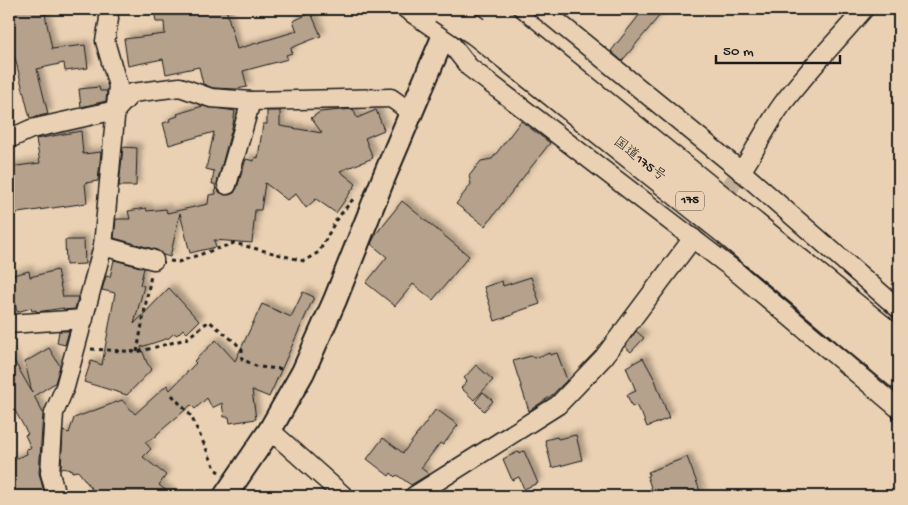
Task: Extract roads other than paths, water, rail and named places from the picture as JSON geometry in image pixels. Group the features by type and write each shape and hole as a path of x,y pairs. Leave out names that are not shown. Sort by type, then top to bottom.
{"highway":[{"name":"国道175号","path":"483,17 727,230 899,375"},
{"name":"国道175号","path":"443,22 483,17 899,344"}],"street":[{"path":"56,496 50,473 54,413 65,387 103,246 118,86 105,40 110,20 108,9"},
{"path":"406,9 443,22 469,67 734,270 899,409"},
{"path":"229,490 270,430 303,372 335,300 384,177 412,113 443,22 459,9"},
{"path":"542,9 741,172 899,309"},
{"path":"741,172 781,107 864,9"},
{"path":"9,139 31,129 116,110 132,93 180,87 211,98 250,102 391,98 412,113"},
{"path":"227,185 250,102"},
{"path":"414,496 558,405 604,357 693,238"},
{"path":"103,246 154,260"},
{"path":"9,324 84,319"},
{"path":"270,430 344,496"}],"tunnel":[{"path":"693,238 741,172"}]}
